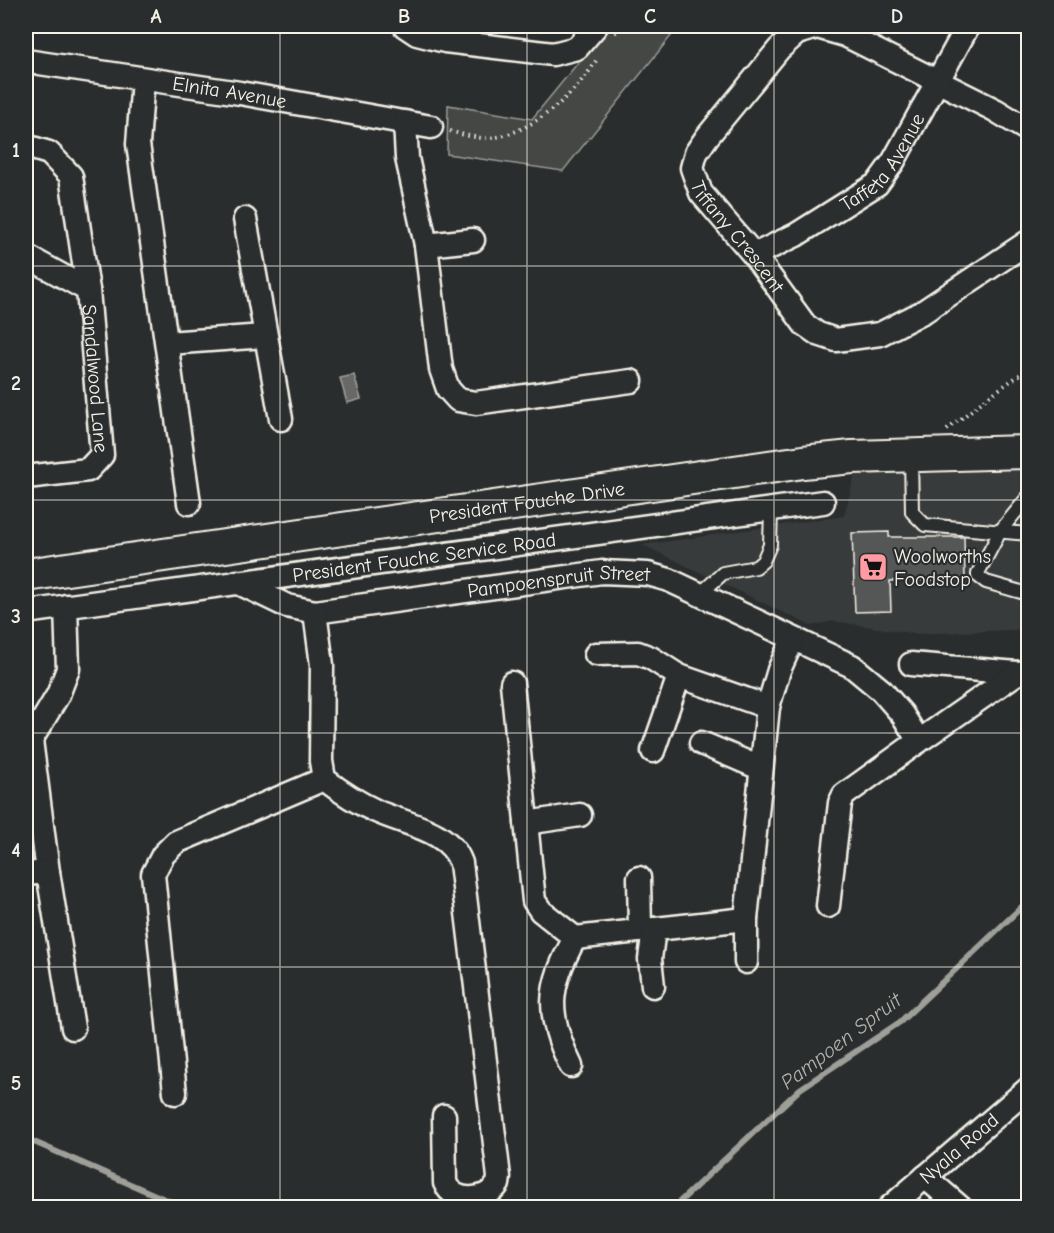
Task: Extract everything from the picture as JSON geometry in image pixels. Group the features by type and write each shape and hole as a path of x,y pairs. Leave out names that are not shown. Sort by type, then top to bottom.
{"street":[{"path":"405,26 417,34 445,41 553,54 577,48 603,33"},
{"name":"Taffeta Avenue","path":"754,255 796,235 877,183 893,162 968,26"},
{"name":"Tiffany Crescent","path":"1029,130 995,110 845,35 817,27 797,33 779,50 707,137 693,160 693,168 701,194 754,255 805,324 818,334 836,340 880,334 922,312 1029,242"},
{"name":"Elnita Avenue","path":"26,61 431,127"},
{"path":"143,80 138,144 189,503"},
{"path":"405,122 407,158 426,245 441,369 448,388 458,400 476,403 631,381"},
{"name":"Sandalwood Lane","path":"26,146 50,153 71,176 88,290 102,454 88,470 26,477"},
{"path":"245,219 281,419"},
{"path":"426,245 473,240"},
{"name":"Sandalwood Lane","path":"26,256 88,290"},
{"path":"167,343 265,336"},
{"name":"President Fouche Drive","path":"26,575 803,462 916,455 1029,452"},
{"name":"President Fouche Service Road","path":"26,612 823,502"},
{"name":"Pampoenspruit Street","path":"237,582 287,606 315,612 602,572 648,574 669,580 842,660 864,675 902,714 919,741"},
{"path":"66,606 68,669 58,695 28,740 73,1028"},
{"path":"315,612 322,665 321,761 324,779 344,794 377,812 440,836 457,852 461,863 499,1177 498,1184 488,1194 465,1197 448,1190 445,1183 444,1116"},
{"path":"746,962 746,919 768,707 779,670 793,639"},
{"path":"596,654 638,653 651,658 679,676 768,707"},
{"path":"911,664 1023,672"},
{"path":"828,906 840,803 844,795 919,741 1023,672"},
{"path":"653,751 679,676"},
{"path":"512,683 534,901 541,911 575,938 746,919"},
{"path":"701,743 760,768"},
{"path":"175,1094 153,874 158,862 176,842 324,779"},
{"path":"526,823 580,815"},
{"path":"26,874 48,872"},
{"path":"639,878 647,929 652,987"},
{"path":"571,1066 556,1035 553,996 558,968 575,938"},
{"name":"Nyala Road","path":"889,1208 1029,1089"},
{"path":"925,1177 961,1208"}],"lane":[{"path":"916,455 912,512 924,525 1029,534"},
{"path":"1029,497 1001,530 978,570 978,576 986,582 1029,594"},
{"path":"699,595 723,573 756,567 763,561 770,545 771,508"}],"path":[{"path":"603,33 621,26"},
{"path":"431,127 484,138 522,128 541,119 562,100 589,73 599,55"},
{"path":"916,455 957,420 1029,369"}],"shaded area":[{"path":"608,26 679,26 563,171 447,154 448,105 532,119"},
{"path":"354,375 361,399 347,403 340,378"},
{"path":"1028,468 1028,629 916,634 833,621 811,626 643,545 844,516 855,473"}],"building":[{"path":"889,532 889,537 964,537 965,579 890,581 891,611 855,612 852,533"}],"waterway":[{"name":"Pampoen Spruit","path":"673,1208 800,1089 900,1022 1028,901"},
{"name":"Pampoen Spruit","path":"26,1147 34,1142 185,1208"}],"place":[{"name":"Woolworths Foodstop","path":"873,567"}]}
